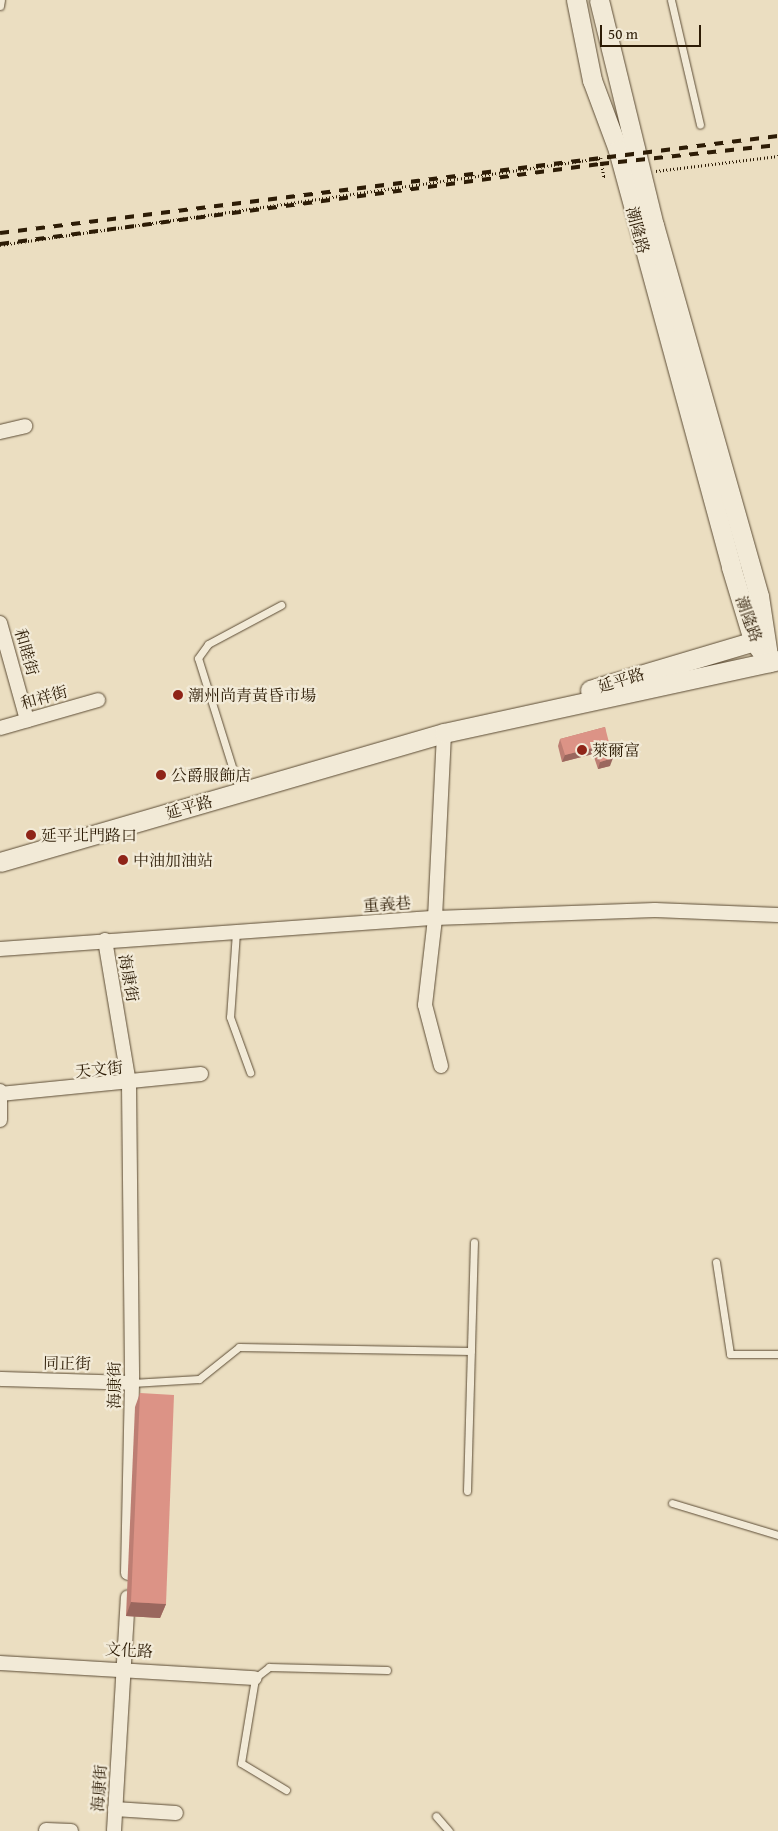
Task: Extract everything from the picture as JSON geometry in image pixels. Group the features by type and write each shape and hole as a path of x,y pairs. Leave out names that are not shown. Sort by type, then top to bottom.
{"street":[{"name":"潮隆路","path":"576,0 592,80 632,174"},
{"name":"潮隆路","path":"599,0 632,174 774,661"},
{"path":"0,432 25,426"},
{"name":"和睦街","path":"0,623 28,720"},
{"name":"延平路","path":"465,728 767,637"},
{"name":"延平路","path":"0,862 444,733 774,661"},
{"name":"和祥街","path":"0,728 98,700"},
{"path":"441,1066 424,1005 436,918 444,733"},
{"name":"重義巷","path":"0,949 105,940 436,918 655,910 778,915"},
{"name":"海康街","path":"105,940 129,1084 132,1383 126,1667 114,1831"},
{"name":"天文街","path":"0,1093 129,1084 201,1074"},
{"path":"0,1093 0,1120"},
{"name":"同正街","path":"0,1379 132,1383"},
{"name":"文化路","path":"0,1663 126,1667 255,1678"},
{"path":"115,1809 176,1813"},
{"path":"46,1830 71,1831"}],"lane":[{"path":"0,6 1,0"},
{"path":"671,0 700,125"},
{"path":"241,792 198,658 208,644 281,605"},
{"path":"236,931 230,1017 250,1072"},
{"path":"467,1490 474,1242"},
{"path":"716,1262 730,1354 778,1354"},
{"path":"132,1383 199,1379 239,1347 471,1351"},
{"path":"672,1503 778,1534"},
{"path":"286,1790 241,1763 255,1678 269,1667 387,1670"},
{"path":"436,1816 449,1831"}],"path":[{"path":"0,245 601,158 604,178 778,156"}],"building":[{"path":"605,727 613,758 600,762 596,747 565,755 560,739"},
{"path":"140,1393 174,1395 166,1604 131,1602"}],"railway":[{"path":"0,233 778,136"},
{"path":"0,244 600,164 778,145"}],"place":[{"name":"潮州尚青黃昏市場","path":"178,695"},
{"name":"萊爾富","path":"582,750"},
{"name":"公爵服飾店","path":"161,775"},
{"name":"延平北門路口","path":"31,835"},
{"name":"中油加油站","path":"123,860"}]}
